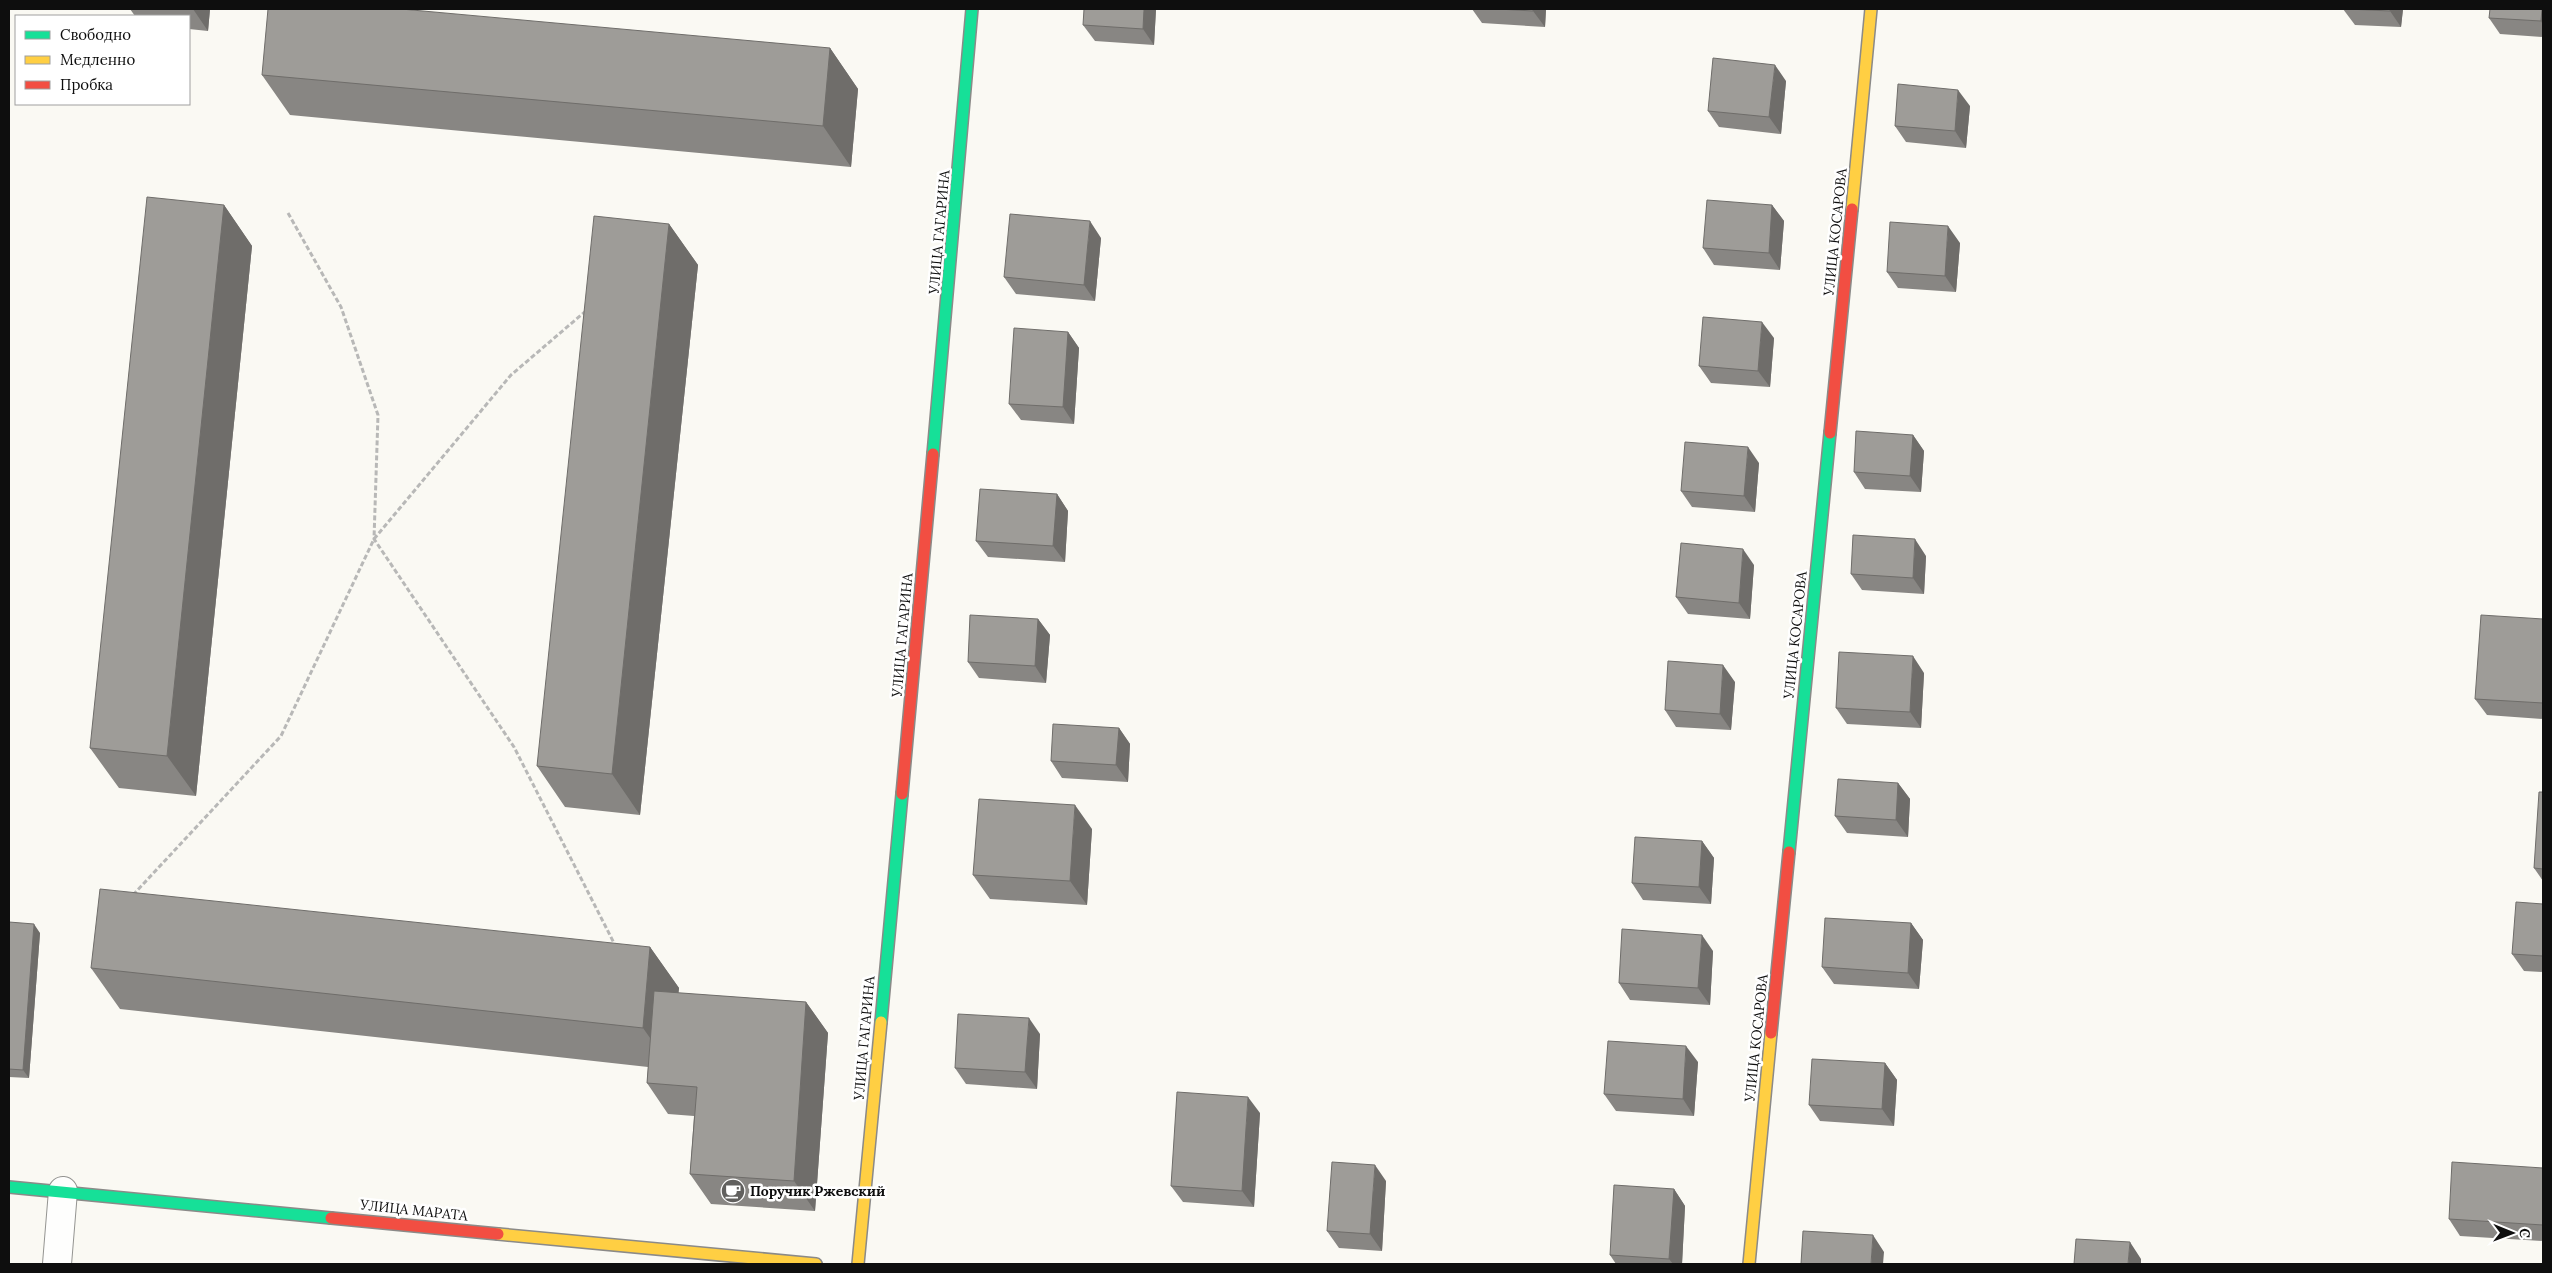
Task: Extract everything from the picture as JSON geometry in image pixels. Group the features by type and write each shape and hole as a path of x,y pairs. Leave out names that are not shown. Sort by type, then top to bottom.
{"street":[{"name":"УЛИЦА ГАГАРИНА","path":"858,1264 949,297 972,9"},
{"name":"УЛИЦА КОСАРОВА","path":"1749,1264 1872,9"},
{"name":"УЛИЦА МАРАТА","path":"9,1186 816,1264"},
{"path":"57,1264 63,1191"}],"path":[{"path":"288,213 341,307 378,415 374,539 514,747 615,945"},
{"path":"131,898 281,736 374,539 511,375 594,305"}],"building":[{"path":"268,9 401,9 830,48 823,126 262,75"},
{"path":"1084,9 1144,9 1143,29 1083,25"},
{"path":"1498,9 1533,9 1533,11"},
{"path":"2347,9 2390,9 2390,11"},
{"path":"2490,9 2542,9 2541,21 2489,18"},
{"path":"1713,58 1775,65 1769,117 1708,111"},
{"path":"1898,84 1958,90 1955,131 1895,126"},
{"path":"147,197 224,205 167,756 90,748"},
{"path":"1707,200 1772,205 1769,253 1703,248"},
{"path":"1010,214 1090,221 1084,285 1004,277"},
{"path":"594,216 669,224 612,774 537,766"},
{"path":"1890,222 1948,226 1945,276 1887,272"},
{"path":"1703,317 1762,322 1758,371 1699,366"},
{"path":"1014,328 1068,332 1063,407 1009,404"},
{"path":"1856,431 1913,435 1910,476 1854,472"},
{"path":"1685,442 1748,447 1744,496 1681,491"},
{"path":"980,489 1057,494 1053,546 976,541"},
{"path":"1853,535 1915,539 1913,578 1851,574"},
{"path":"1681,543 1743,549 1739,603 1676,597"},
{"path":"970,615 1038,619 1035,666 968,662"},
{"path":"2481,615 2543,619 2543,703 2475,699"},
{"path":"1839,652 1913,656 1910,712 1836,708"},
{"path":"1668,661 1723,665 1720,714 1665,710"},
{"path":"1053,724 1119,728 1116,765 1051,761"},
{"path":"1838,779 1898,783 1896,820 1835,816"},
{"path":"2539,792 2543,792 2543,869 2534,868"},
{"path":"979,799 1075,805 1070,881 973,875"},
{"path":"1635,837 1702,841 1699,887 1632,883"},
{"path":"100,889 650,947 643,1028 91,968"},
{"path":"2516,902 2543,904 2543,956 2512,954"},
{"path":"1825,918 1911,923 1908,973 1822,967"},
{"path":"9,922 34,924 23,1070 9,1069"},
{"path":"1622,929 1702,935 1698,988 1619,983"},
{"path":"654,991 806,1002 794,1181 690,1174 697,1087 647,1083"},
{"path":"958,1014 1029,1018 1025,1072 955,1068"},
{"path":"1608,1041 1686,1046 1683,1099 1604,1094"},
{"path":"1812,1059 1885,1063 1882,1109 1809,1105"},
{"path":"1177,1092 1248,1097 1242,1191 1171,1186"},
{"path":"1332,1162 1375,1165 1370,1234 1327,1231"},
{"path":"2452,1162 2543,1168 2543,1225 2449,1219"},
{"path":"1614,1185 1674,1189 1669,1259 1610,1255"},
{"path":"1803,1231 1873,1235 1871,1264 1801,1264"},
{"path":"2076,1239 2130,1242 2128,1264 2074,1264"}],"traffic: fast":[{"path":"933,454 972,9"},
{"path":"1789,852 1830,433"},
{"path":"881,1022 902,794"},
{"path":"9,1187 331,1218"}],"traffic: slow":[{"path":"1852,209 1871,9"},
{"path":"858,1264 881,1022"},
{"path":"1749,1264 1771,1033"},
{"path":"498,1234 816,1264"}],"traffic: jam":[{"path":"1830,433 1852,209"},
{"path":"902,794 933,454"},
{"path":"1771,1033 1789,852"},
{"path":"331,1218 498,1234"}],"place":[{"name":"Поручик Ржевский","path":"733,1191"}]}
